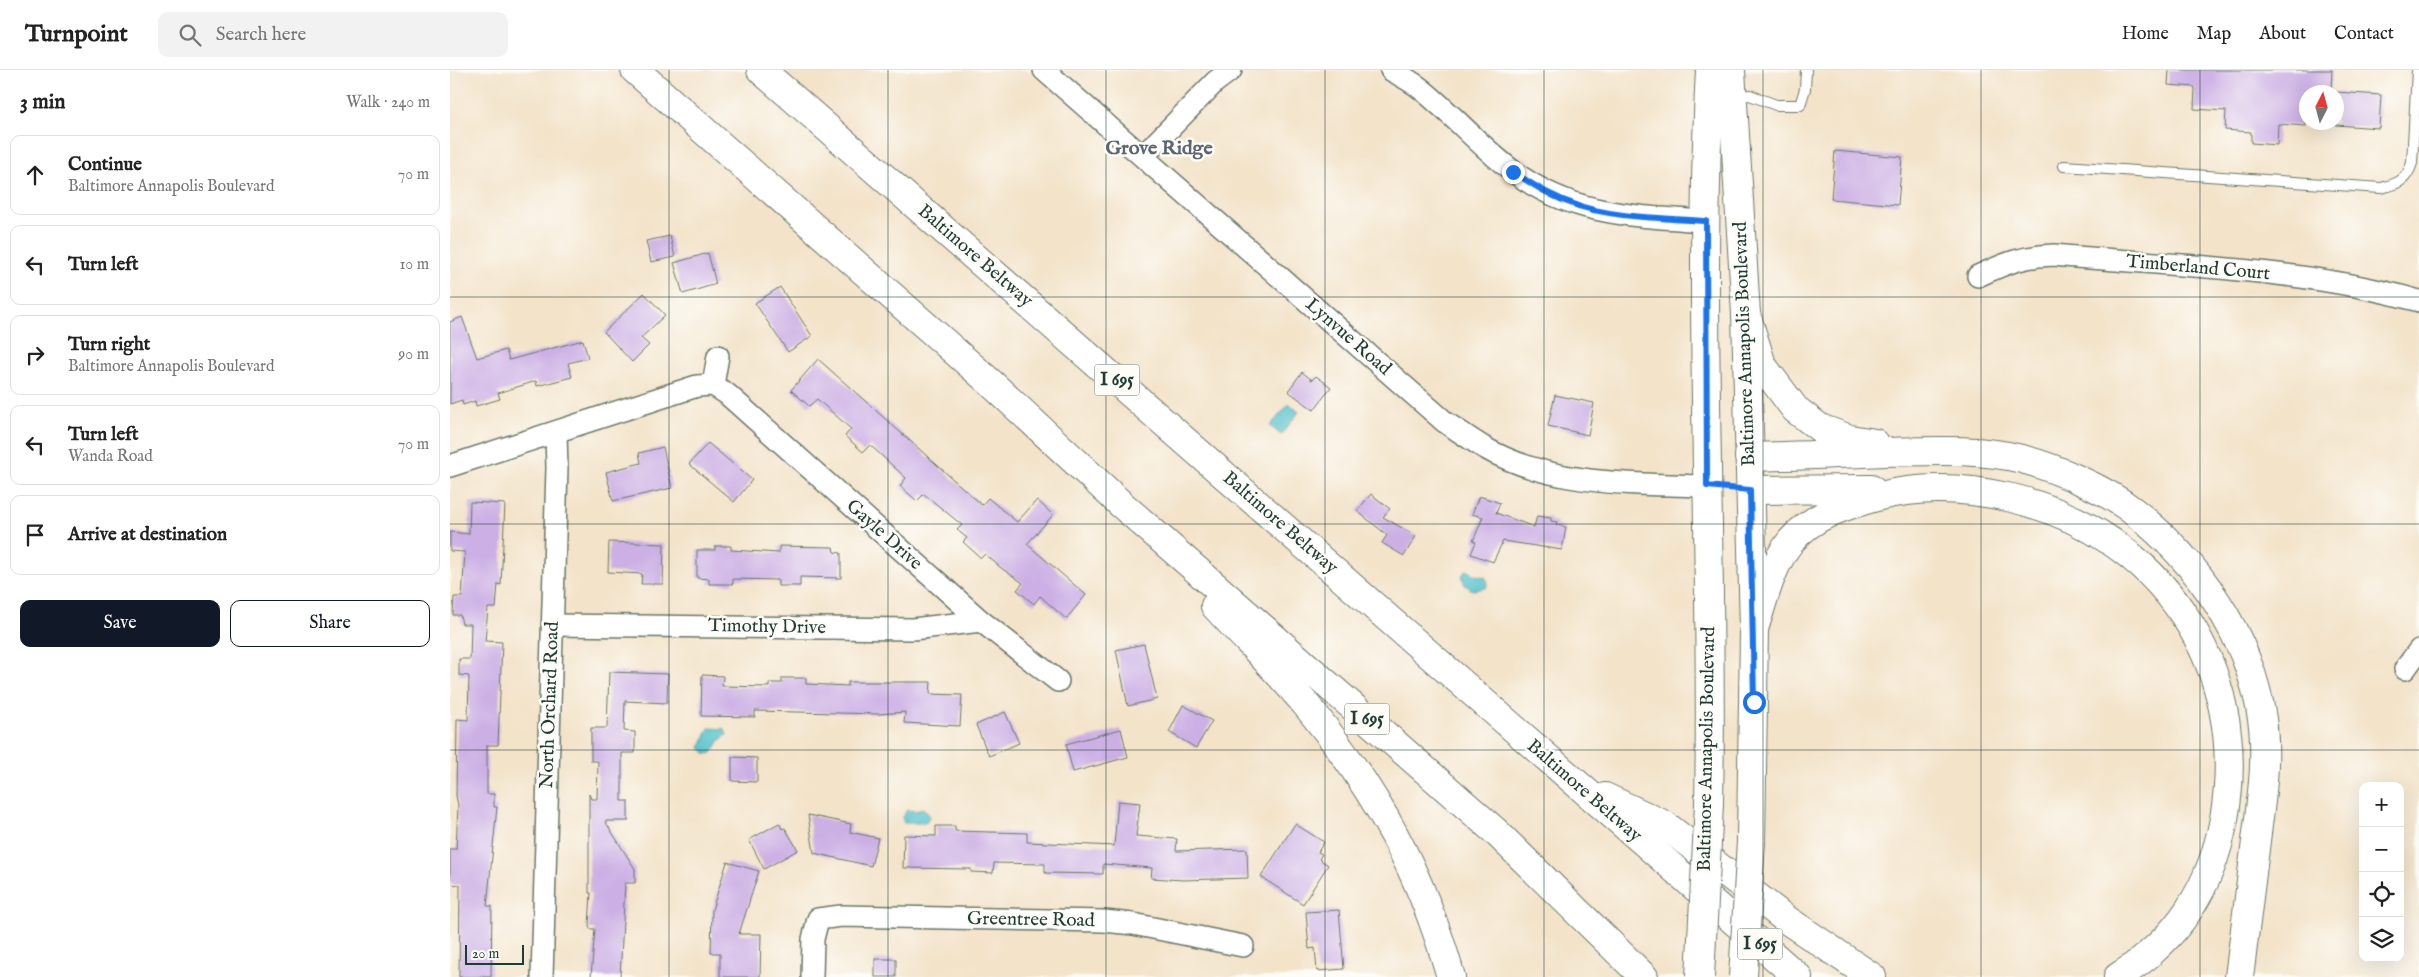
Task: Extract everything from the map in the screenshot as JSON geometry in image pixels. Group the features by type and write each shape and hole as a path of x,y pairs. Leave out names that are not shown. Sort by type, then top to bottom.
{"main road":[{"name":"I 695","path":"635,70 984,378 1121,504 1495,830 1644,977"},
{"name":"Baltimore Beltway","path":"761,70 1798,977"},
{"name":"Baltimore Annapolis Boulevard","path":"1700,977 1709,804 1711,701 1707,486 1706,221 1710,70"},
{"name":"Baltimore Annapolis Boulevard","path":"1731,70 1746,314 1754,629 1751,841 1742,977"},
{"path":"1746,314 1762,365 1795,409 1814,423 1850,439 1931,451"},
{"path":"1707,486 1749,457 1931,451 1981,453 2021,459 2095,488 2132,510 2170,543 2197,574 2222,610 2240,646 2254,682 2262,720 2265,756 2262,797 2239,977"},
{"path":"1707,486 1750,490 1950,489 1994,494 2023,501 2067,516 2105,538 2139,562 2172,598 2195,632 2213,673 2226,718 2228,798 2211,872 2170,935 2142,962 2118,977"},
{"path":"1754,629 1774,567 1792,541 1818,518 1844,506 1906,489"},
{"path":"1121,504 1308,707 1378,804 1411,863 1437,926 1451,977"},
{"path":"1576,784 1666,825 1787,920 1872,977"},
{"path":"1495,830 1666,977"}],"street":[{"name":"Lynvue Road","path":"1044,70 1444,422 1484,448 1523,464 1567,476 1612,483 1707,486"},
{"path":"1143,156 1215,82 1231,70"},
{"path":"1391,70 1419,87 1513,172 1551,195 1585,208 1622,215 1706,221"},
{"name":"Timberland Court","path":"1978,276 2014,260 2032,256 2054,255 2320,279 2379,289 2419,301"},
{"path":"450,466 697,386 713,385 718,356"},
{"name":"Gayle Drive","path":"713,385 727,394 981,621 1058,681"},
{"name":"North Orchard Road","path":"542,977 556,433"},
{"name":"Timothy Drive","path":"552,625 913,629 981,621"},
{"path":"2405,668 2419,650"},
{"name":"Greentree Road","path":"812,977 813,940 818,919 841,916 1133,924 1243,946"}],"lane":[{"path":"1734,97 1750,95 1776,105 1800,105 1805,89 1806,70"},
{"path":"2064,166 2381,188 2392,186 2400,182 2408,174 2412,163 2417,70"}],"water":[{"path":"1289,404 1299,412 1281,435 1270,426"},
{"path":"1466,570 1475,575 1485,577 1488,582 1486,588 1472,590 1465,585 1462,576"},
{"path":"709,728 725,729 727,735 720,740 712,753 706,754 700,748"},
{"path":"923,808 930,816 925,823 904,823 902,817 907,810 916,811"}],"building":[{"path":"2169,70 2332,70 2331,85 2299,85 2299,126 2278,124 2277,145 2251,143 2251,132 2225,130 2226,111 2194,109 2195,87 2168,85"},
{"path":"2344,93 2381,95 2379,128 2344,126"},
{"path":"1835,151 1902,157 1898,205 1831,199"},
{"path":"670,236 675,257 651,262 646,241"},
{"path":"708,253 716,284 683,294 674,263"},
{"path":"780,287 812,336 788,352 755,303"},
{"path":"644,293 665,315 641,338 649,345 632,362 604,332"},
{"path":"462,317 477,358 506,350 509,360 583,340 588,358 568,363 572,377 537,386 536,381 498,393 500,399 476,406 475,401 463,405 462,400 450,404 450,322"},
{"path":"818,359 982,505 988,498 1017,522 1037,500 1053,515 1027,544 1086,595 1066,619 1040,596 1034,604 1017,590 1023,583 985,554 981,558 963,542 967,538 957,530 962,525 924,494 917,501 900,486 906,478 870,445 863,452 845,436 851,429 817,399 809,406 791,390"},
{"path":"1302,372 1312,380 1316,376 1331,387 1314,410 1288,391"},
{"path":"1555,395 1594,403 1588,435 1548,426"},
{"path":"708,443 752,480 734,502 689,464"},
{"path":"663,447 672,488 613,501 606,472 641,463 639,453"},
{"path":"1371,494 1390,509 1383,517 1416,536 1404,556 1382,543 1387,535 1357,511"},
{"path":"1479,496 1500,503 1496,513 1534,527 1537,516 1551,518 1551,521 1557,522 1556,525 1566,527 1562,550 1503,541 1493,562 1471,554 1476,542 1473,541 1483,517 1472,514"},
{"path":"470,502 505,504 501,585 498,584 496,608 488,608 485,641 502,642 498,745 487,745 487,794 494,794 494,807 497,807 487,906 492,906 491,977 459,977 460,885 450,884 450,849 456,849 458,805 456,796 457,719 468,720 469,676 459,675 459,659 470,659 471,624 462,624 460,615 453,615 454,597 462,597 465,552 450,551 450,532 469,534"},
{"path":"609,542 664,544 663,584 641,584 642,574 608,572"},
{"path":"715,546 731,546 731,550 779,553 779,546 833,547 834,552 841,553 841,578 800,577 800,586 778,586 778,580 733,579 733,584 709,584 709,579 697,578 697,550 715,550"},
{"path":"1144,644 1157,699 1128,706 1116,650"},
{"path":"609,672 668,674 667,703 625,701 624,731 635,732 635,753 622,753 622,801 628,801 628,821 605,821 635,869 635,883 625,883 620,977 591,977 595,929 590,929 589,925 591,893 589,893 589,794 591,799 597,799 598,761 591,761 591,728 607,728"},
{"path":"702,675 723,676 722,686 769,687 769,683 782,683 782,678 806,678 806,684 848,686 848,682 931,682 930,694 962,695 960,726 904,723 905,712 879,714 755,711 755,717 701,716"},
{"path":"1183,705 1212,721 1196,748 1169,732"},
{"path":"1005,712 1019,743 989,756 976,725"},
{"path":"1121,729 1128,757 1073,772 1066,744"},
{"path":"732,757 757,758 757,782 732,781"},
{"path":"1118,801 1140,803 1136,836 1177,839 1176,851 1247,849 1248,878 1183,880 1151,878 1152,868 1103,864 1103,874 1045,873 1045,864 994,863 993,873 971,872 971,869 903,868 904,835 936,836 936,826 955,826 955,831 1027,833 1027,842 1114,846"},
{"path":"808,815 851,824 850,832 878,838 871,866 814,853"},
{"path":"779,823 782,829 785,828 798,850 764,869 749,840"},
{"path":"1295,824 1324,842 1318,852 1322,854 1319,859 1328,865 1303,904 1261,877"},
{"path":"727,862 759,871 739,934 761,934 760,977 720,977 720,953 711,953 712,910"},
{"path":"1339,910 1344,969 1317,971 1315,948 1309,949 1306,912"},
{"path":"875,959 896,959 896,977 875,977"}],"district":[{"name":"Grove Ridge","path":"1159,148"}],"route":[{"path":"1513,172 1551,195 1585,208 1622,215 1706,221 1707,486 1750,490 1754,702"}]}
